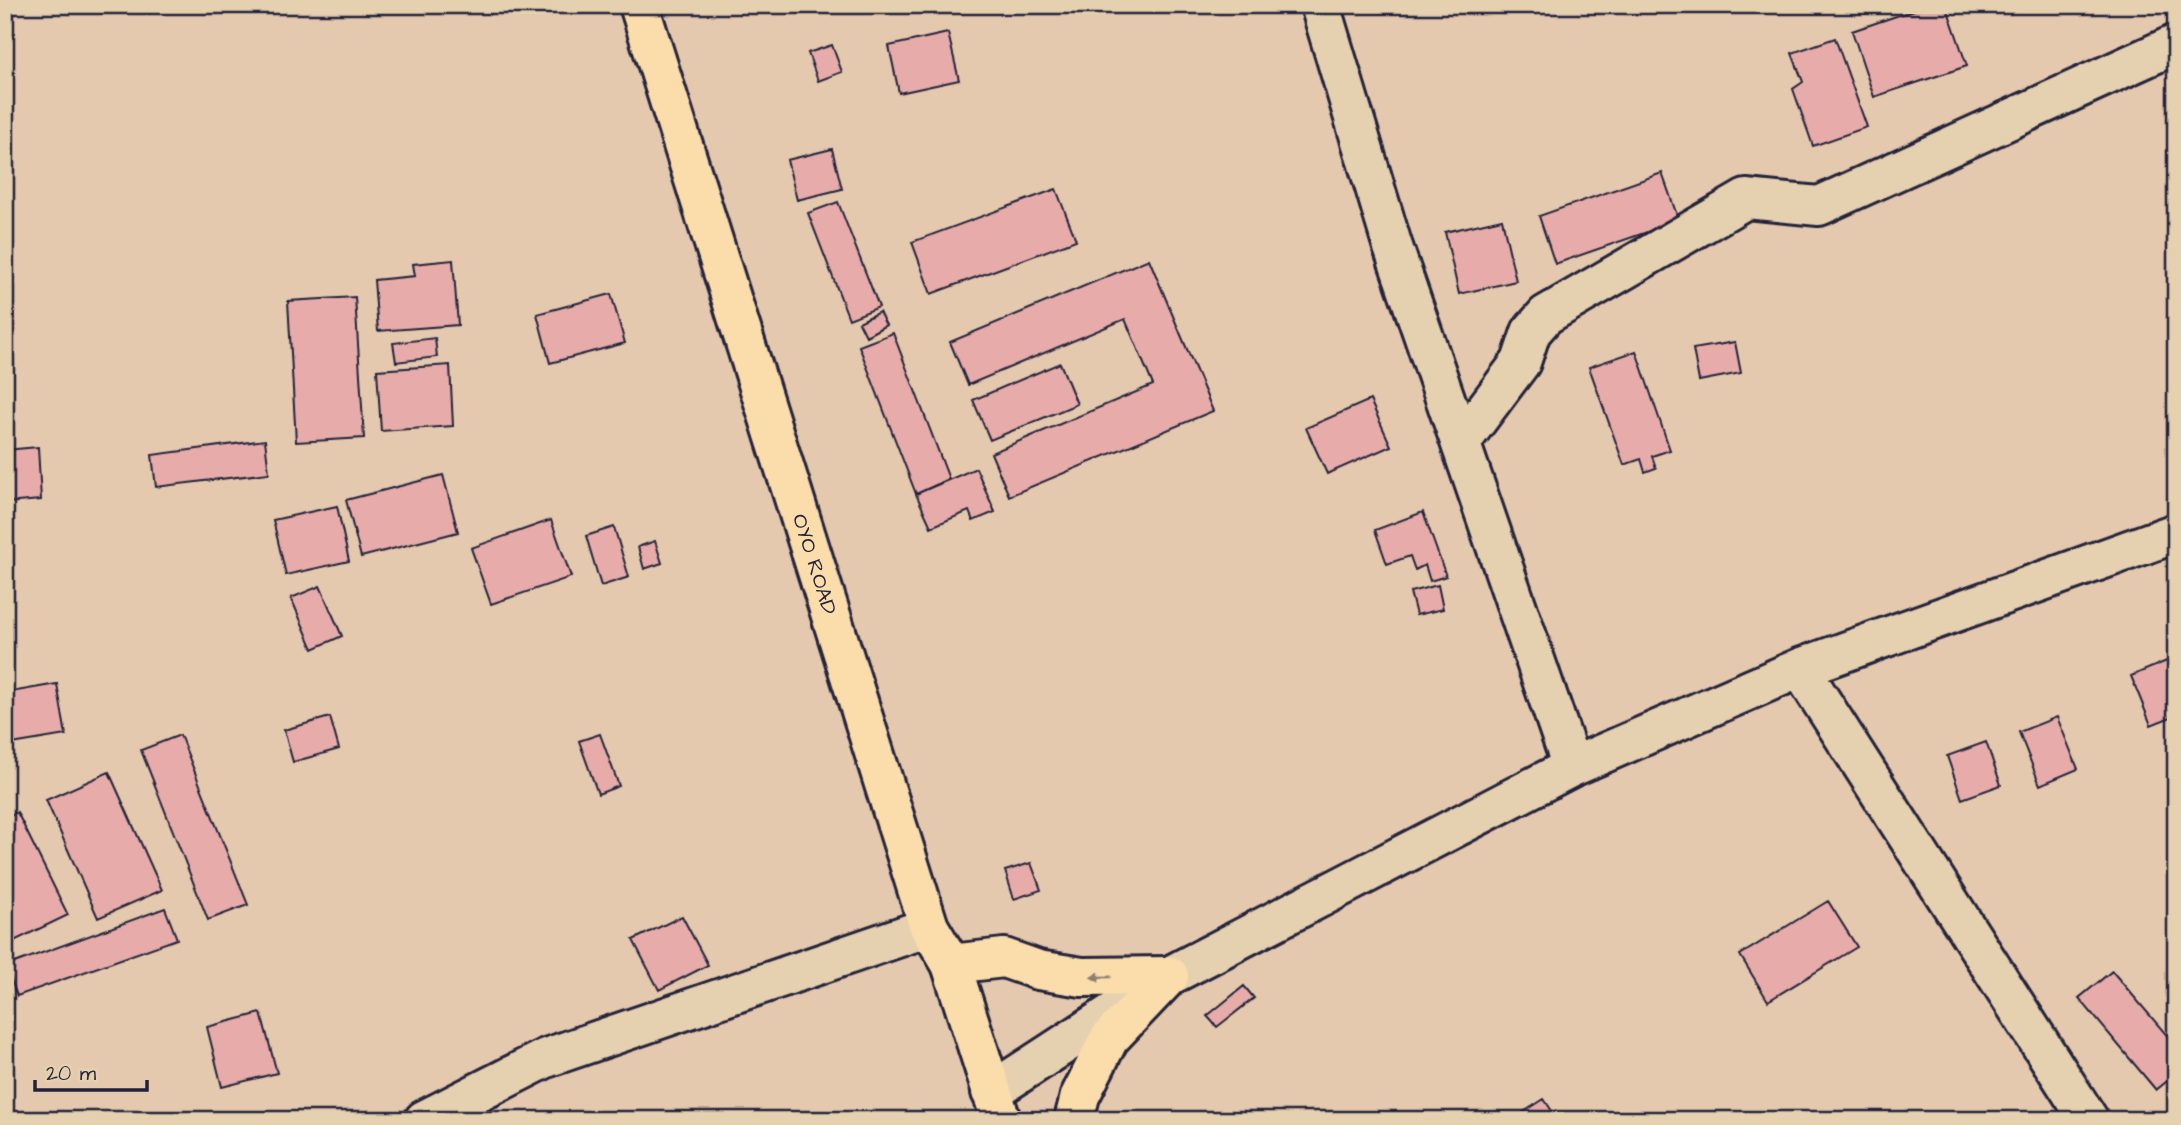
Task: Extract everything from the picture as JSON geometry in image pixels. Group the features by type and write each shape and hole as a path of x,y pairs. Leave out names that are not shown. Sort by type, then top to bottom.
{"highway":[{"name":"OYO ROAD","path":"639,5 929,927 951,964 996,1106"},
{"path":"951,964 1004,958 1038,970 1082,977 1169,976"},
{"path":"1074,1120 1080,1096 1109,1039 1169,976"}],"street":[{"path":"1320,5 1392,244 1572,767"},
{"path":"1461,442 1521,362 1531,332 1546,315 1746,199 1819,206 2176,44"},
{"path":"996,1106 1169,976 1572,767 1800,668 2176,533"},
{"path":"1800,668 2089,1120"},
{"path":"424,1120 545,1058 929,927"}],"building":[{"path":"1929,5 1946,5 1967,66 1874,97 1852,31"},
{"path":"948,33 959,80 899,93 889,46"},
{"path":"1835,38 1867,127 1813,146 1793,89 1803,82 1792,53"},
{"path":"832,45 842,72 818,81 808,53"},
{"path":"832,149 842,189 797,200 787,160"},
{"path":"1662,173 1679,221 1555,264 1539,216"},
{"path":"1056,189 1076,240 931,294 912,242"},
{"path":"838,202 879,307 849,319 808,213"},
{"path":"1502,219 1516,281 1459,294 1445,232"},
{"path":"1149,259 1213,411 1009,496 991,453 1153,385 1125,319 968,385 950,342"},
{"path":"453,260 458,325 378,331 374,280 415,276 413,264"},
{"path":"611,294 625,343 550,363 537,314"},
{"path":"355,297 364,438 296,442 288,301"},
{"path":"879,312 886,325 866,336 859,322"},
{"path":"893,333 949,479 916,494 859,346"},
{"path":"435,338 437,357 396,362 393,343"},
{"path":"1735,342 1741,373 1699,381 1693,349"},
{"path":"1636,351 1670,450 1652,456 1656,468 1645,472 1641,459 1624,465 1589,367"},
{"path":"1060,363 1077,404 990,440 973,400"},
{"path":"450,365 453,426 381,431 377,370"},
{"path":"1370,400 1391,446 1327,474 1306,428"},
{"path":"265,440 269,473 156,487 152,455"},
{"path":"38,447 41,500 5,503 5,450"},
{"path":"976,468 995,512 973,521 969,511 931,527 916,494"},
{"path":"443,475 458,532 361,557 346,500"},
{"path":"337,506 349,561 286,575 273,520"},
{"path":"1423,512 1446,576 1430,581 1425,565 1415,570 1410,556 1387,564 1375,530"},
{"path":"551,520 571,577 491,604 471,548"},
{"path":"614,527 629,577 601,586 586,536"},
{"path":"655,541 662,563 644,569 638,547"},
{"path":"1438,585 1443,609 1416,615 1410,592"},
{"path":"320,586 342,636 313,649 291,598"},
{"path":"2176,657 2176,715 2151,725 2131,676"},
{"path":"57,684 66,735 6,745 5,693"},
{"path":"330,717 339,749 293,762 284,730"},
{"path":"2057,717 2078,769 2040,785 2019,732"},
{"path":"600,734 619,786 598,794 579,741"},
{"path":"180,735 248,905 208,920 141,750"},
{"path":"1986,742 2001,785 1962,799 1947,756"},
{"path":"109,772 162,890 98,918 46,800"},
{"path":"17,812 68,915 12,942 5,929 5,818"},
{"path":"1031,863 1041,890 1014,899 1005,871"},
{"path":"1828,901 1857,947 1768,1001 1740,955"},
{"path":"165,908 177,939 17,996 6,966"},
{"path":"682,916 708,965 659,990 633,940"},
{"path":"2112,971 2176,1046 2176,1074 2156,1090 2079,998"},
{"path":"1244,986 1254,998 1217,1027 1207,1016"},
{"path":"261,1013 277,1073 222,1087 207,1027"},
{"path":"1544,1099 1558,1120 1511,1120"}]}
